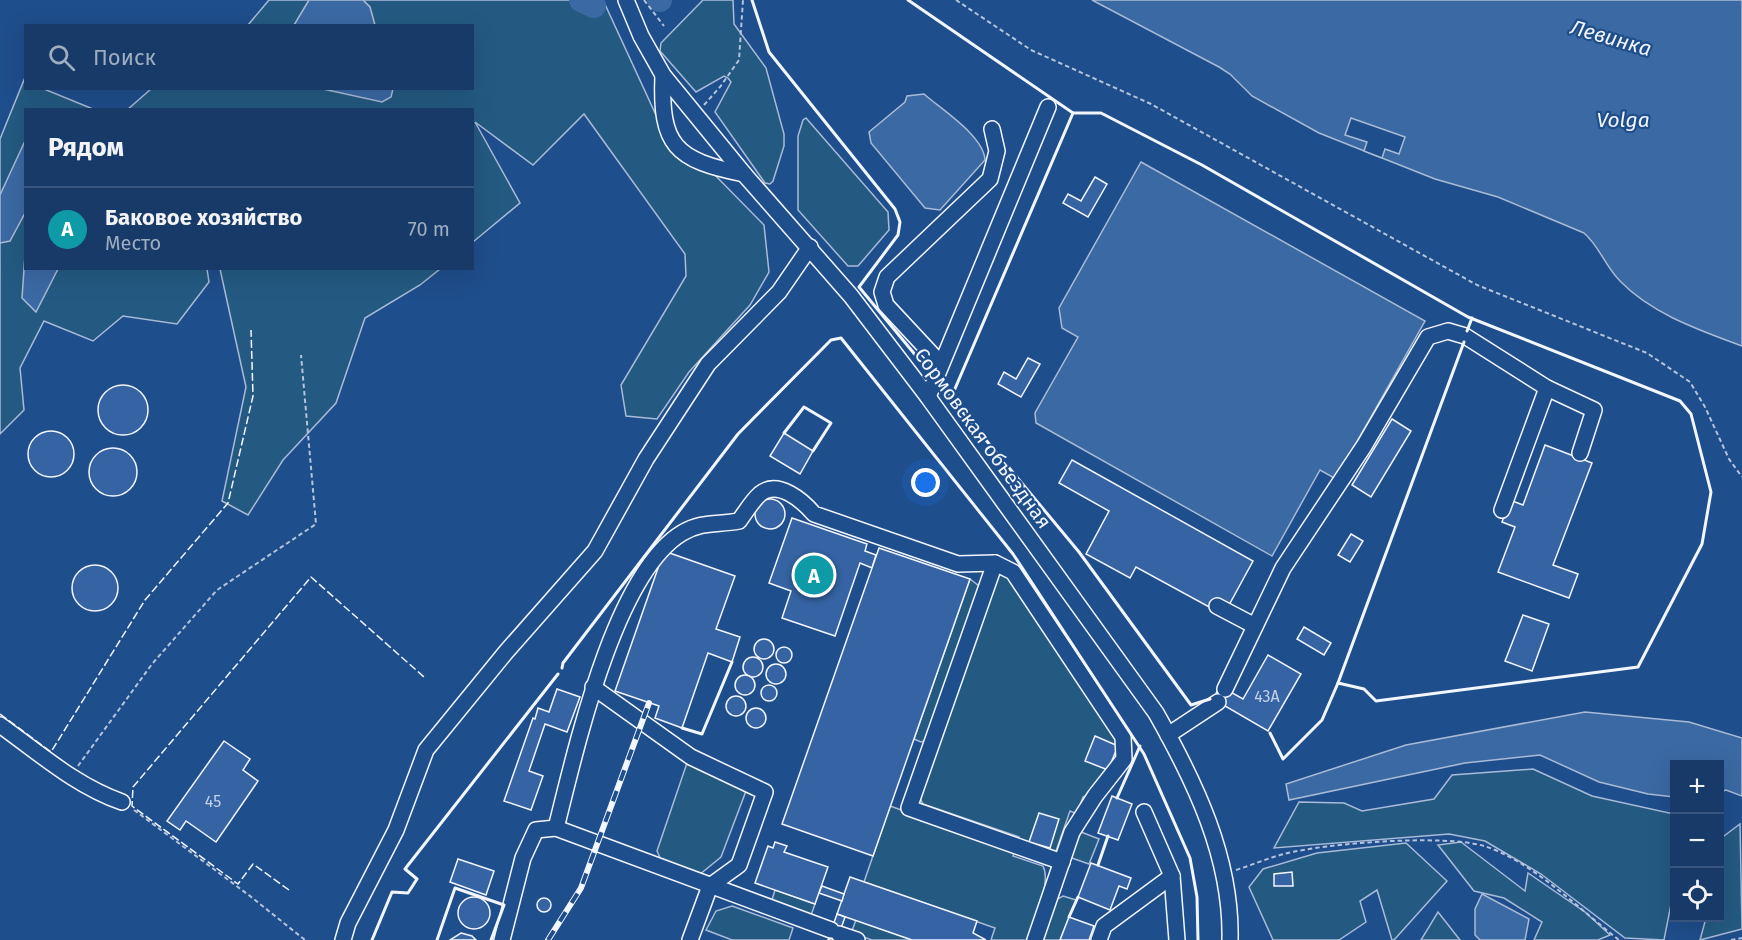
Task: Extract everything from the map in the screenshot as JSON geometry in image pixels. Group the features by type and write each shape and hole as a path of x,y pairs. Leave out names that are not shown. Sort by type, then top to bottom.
{"street":[{"name":"Сормовская объездная","path":"626,0 641,36 663,75 744,174 810,247 928,397 1142,694 1168,735 1201,803 1218,847 1229,902 1230,940"},
{"path":"663,75 662,111 672,143 706,166 744,174"},
{"path":"928,397 1048,107"},
{"path":"941,364 886,305 882,292 887,277 990,179 997,151 992,129"},
{"path":"343,940 348,923 396,830 426,750 506,652 595,551 646,459 708,364 779,292 810,247"},
{"path":"1168,735 1222,696 1283,568 1364,446 1428,338 1448,331 1465,336 1547,388 1594,410 1580,453"},
{"path":"1502,510 1547,388"},
{"path":"556,828 593,687 624,613 646,569 663,548 681,533 703,523 739,521 759,495 768,489 800,498 814,514 958,564 995,562 1013,572 1123,738 1124,759 1072,831 1035,940"},
{"path":"995,562 909,808 1062,862"},
{"path":"1217,606 1255,626"},
{"path":"593,687 691,757 765,792 739,865 710,886 690,940"},
{"path":"0,725 71,776 98,793 122,802"},
{"path":"1144,812 1172,876 1177,940"},
{"path":"502,940 527,848 536,830 556,828 857,940"},
{"path":"1099,940 1104,926 1172,876"}],"path":[{"path":"644,0 664,27"},
{"path":"695,114 720,87 739,60 743,0"},
{"path":"956,0 1031,50 1151,104 1477,285 1647,353 1690,382 1705,407 1729,459 1742,477"},
{"path":"71,776 152,664 217,590 316,524 301,355"},
{"path":"122,802 250,896 304,940"},
{"path":"1224,875 1284,854 1323,847 1447,839 1485,846 1527,868 1619,940"},
{"path":"1731,940 1742,938"}],"shaded area":[{"path":"269,0 603,0 656,115 764,225 769,272 750,305 689,372 657,419 626,416 621,385 686,276 685,254 584,114 533,165 475,122 520,203 474,241 474,108 129,108 150,90 474,90 474,24 249,24"},
{"path":"703,0 733,0 734,24 766,68 784,134 784,146 770,184 765,183 715,112 731,82 728,78 724,76 696,92 660,51 661,43"},
{"path":"24,80 24,90 46,90 91,108 24,108 24,270 207,270 209,282 177,324 123,316 93,341 44,321 20,368 24,410 0,434 0,139"},
{"path":"806,118 888,212 889,230 858,266 848,266 798,210 798,136 803,120"},
{"path":"220,270 439,270 420,285 365,318 336,403 283,460 248,515 222,501 246,387"},
{"path":"1003,573 1011,577 1115,735 1121,757 1094,792 1083,797 1077,814 1070,811 1055,854 1018,841 1019,837 923,804 918,794 994,575"},
{"path":"970,579 979,586 980,595 930,739 921,742 914,739"},
{"path":"688,760 746,791 721,857 699,875 662,862 657,851"},
{"path":"1533,769 1592,796 1670,813 1670,909 1664,940 1625,938 1541,874 1485,841 1449,834 1274,848 1299,802 1344,803 1362,811 1434,799 1452,775"},
{"path":"890,806 1015,850 1013,856 1043,866 1045,882 1043,892 1027,940 991,940 995,928 864,882"},
{"path":"1740,824 1742,929 1700,940 1705,922 1724,922 1724,836"},
{"path":"1081,832 1099,839 1089,864 1069,857"},
{"path":"1461,842 1525,891 1528,873 1585,912 1610,935 1598,940 1534,940 1542,922 1504,898 1474,891 1438,845"},
{"path":"1406,843 1447,881 1394,940 1392,940 1377,890 1360,901 1366,922 1339,940 1273,940 1249,887 1263,869 1317,853"},
{"path":"775,890 815,904 810,918 771,903"},
{"path":"1063,896 1076,900 1060,940 1040,940 1054,901"},
{"path":"732,906 793,928 789,940 732,940 706,930 716,911"},
{"path":"1438,912 1460,940 1421,940"},
{"path":"856,920 912,940 872,940 851,933"}],"water":[{"path":"309,0 363,0 370,7 375,24 295,24"},
{"name":"Volga","path":"1092,0 1742,0 1742,346 1677,320 1633,293 1615,275 1584,233 1498,197 1435,179 1319,133 1252,96 1230,74 1219,67"},
{"path":"328,90 393,90 391,97 382,102"},
{"path":"924,94 970,133 983,151 985,160 940,210 925,208 871,143 869,132 905,102 907,96"},
{"path":"24,143 24,215 10,241 0,243 0,195"},
{"path":"1141,162 1425,321 1336,479 1320,470 1272,556 1036,423 1035,413 1078,337 1062,328 1059,308"},
{"path":"24,269 57,270 36,312 22,298"},
{"path":"1585,712 1689,722 1742,738 1742,796 1724,791 1724,760 1670,760 1670,797 1648,794 1599,782 1540,755 1465,763 1289,800 1286,784 1406,745"},
{"path":"1482,894 1529,919 1525,940 1480,940 1475,935 1475,909"}],"pier":[{"path":"1351,118 1405,137 1399,154 1385,149 1382,158 1364,151 1367,142 1345,135"}],"building":[{"path":"1095,177 1107,184 1088,217 1063,203 1068,194 1081,201"},
{"path":"1028,358 1040,364 1021,397 998,384 1004,372 1016,379"},
{"path":"123,385 137,389 144,396 148,410 144,424 137,431 123,435 109,431 102,424 98,410 102,396 109,389"},
{"path":"1392,419 1411,431 1371,497 1352,485"},
{"path":"51,431 60,432 68,437 73,445 73,463 68,471 60,476 51,477 42,476 34,471 29,463 28,454 29,445 34,437 42,432"},
{"path":"784,433 813,451 800,474 770,456"},
{"path":"1545,445 1592,463 1553,565 1578,574 1569,598 1498,572 1515,527 1502,522 1510,500 1523,505"},
{"path":"108,448 118,448 130,455 137,467 137,477 130,489 118,496 108,496 93,485 89,477 89,467 100,452"},
{"path":"1072,460 1253,561 1229,605 1217,598 1211,608 1136,567 1130,578 1086,554 1109,511 1059,483"},
{"path":"770,499 781,503 785,514 781,525 770,529 759,525 755,514 759,503"},
{"path":"792,518 867,544 865,551 876,555 872,568 860,563 835,636 782,618 791,591 769,583"},
{"path":"1351,534 1363,541 1350,562 1338,555"},
{"path":"879,548 970,579 873,856 782,824"},
{"path":"664,551 735,576 716,629 740,637 732,662 708,653 682,728 655,718 659,706 615,691"},
{"path":"95,565 111,572 118,588 111,604 95,611 79,604 72,588 79,572"},
{"path":"1523,615 1549,624 1532,671 1505,661"},
{"path":"1304,627 1331,643 1324,655 1297,639"},
{"path":"764,639 771,642 774,649 771,656 764,659 757,656 754,649 757,642"},
{"path":"784,647 790,649 792,655 790,661 784,663 778,661 776,655 778,649"},
{"path":"1268,655 1301,674 1268,731 1213,699 1220,686 1243,699"},
{"path":"753,657 760,660 763,667 760,674 753,677 746,674 743,667 746,660"},
{"path":"776,664 783,667 786,674 783,681 776,684 769,681 766,674 769,667"},
{"path":"745,675 752,678 755,685 752,692 745,695 738,692 735,685 738,678"},
{"path":"769,685 775,687 777,693 775,699 769,701 763,699 761,693 763,687"},
{"path":"557,689 580,697 567,732 545,724 529,771 543,776 531,810 504,801 533,718 535,719 538,708 549,712"},
{"path":"736,696 743,699 746,706 743,713 736,716 729,713 726,706 729,699"},
{"path":"756,708 763,711 766,718 763,725 756,728 749,725 746,718 749,711"},
{"path":"1095,736 1118,746 1108,770 1085,761"},
{"path":"224,741 250,759 243,770 258,781 216,842 186,821 180,830 167,821"},
{"path":"1112,796 1132,804 1118,840 1098,833"},
{"path":"1039,813 1059,819 1050,848 1029,842"},
{"path":"775,842 787,846 784,852 828,867 815,904 755,883 768,846 773,848"},
{"path":"458,859 494,871 486,895 450,882"},
{"path":"1091,863 1131,878 1127,889 1119,886 1110,910 1078,897"},
{"path":"1292,872 1293,886 1274,886 1274,874"},
{"path":"850,877 977,921 973,933 986,940 912,940 837,914"},
{"path":"822,886 844,894 842,901 819,893"},
{"path":"474,897 485,902 490,913 485,924 474,929 463,924 458,913 463,902"},
{"path":"544,898 549,900 551,905 549,910 544,912 539,910 537,905 539,900"},
{"path":"837,914 845,917 837,940 828,940"},
{"path":"1069,917 1094,926 1089,940 1060,940"},
{"path":"461,933 472,936 476,940 450,940"}],"waterway":[{"name":"Левинка","path":"581,0 594,6"}],"railway":[{"path":"548,940 581,888 649,703"}],"fence":[{"path":"0,714 51,752 145,600 228,503 253,396 251,330"},
{"path":"289,890 253,864 238,884 132,806 133,787 311,577 424,677"}],"wall":[{"path":"752,0 769,52 895,209 900,222 898,235 859,287 951,398"},
{"path":"908,0 1073,113"},
{"path":"1210,699 1191,705 1079,552 951,398 1073,113 1101,113 1202,165 1468,317 1680,401 1691,414 1711,492 1702,544 1638,667 1376,701 1364,689 1338,683 1322,720 1283,759 1270,733"},
{"path":"1467,331 1472,318"},
{"path":"562,668 563,663 738,434 831,340 841,338 1013,554 1144,754 1190,858 1197,897 1198,940"},
{"path":"1338,683 1464,342"},
{"path":"784,433 804,407 831,423 813,451"},
{"path":"682,728 702,734 732,662"},
{"path":"372,940 392,892 408,893 417,879 405,869 558,674"},
{"path":"1117,798 1140,746"},
{"path":"1098,865 1108,836"},
{"path":"437,940 455,888 504,905 491,940"},
{"path":"1069,917 1078,897"}],"place":[{"name":"Баковое хозяйство","path":"814,575"}]}
